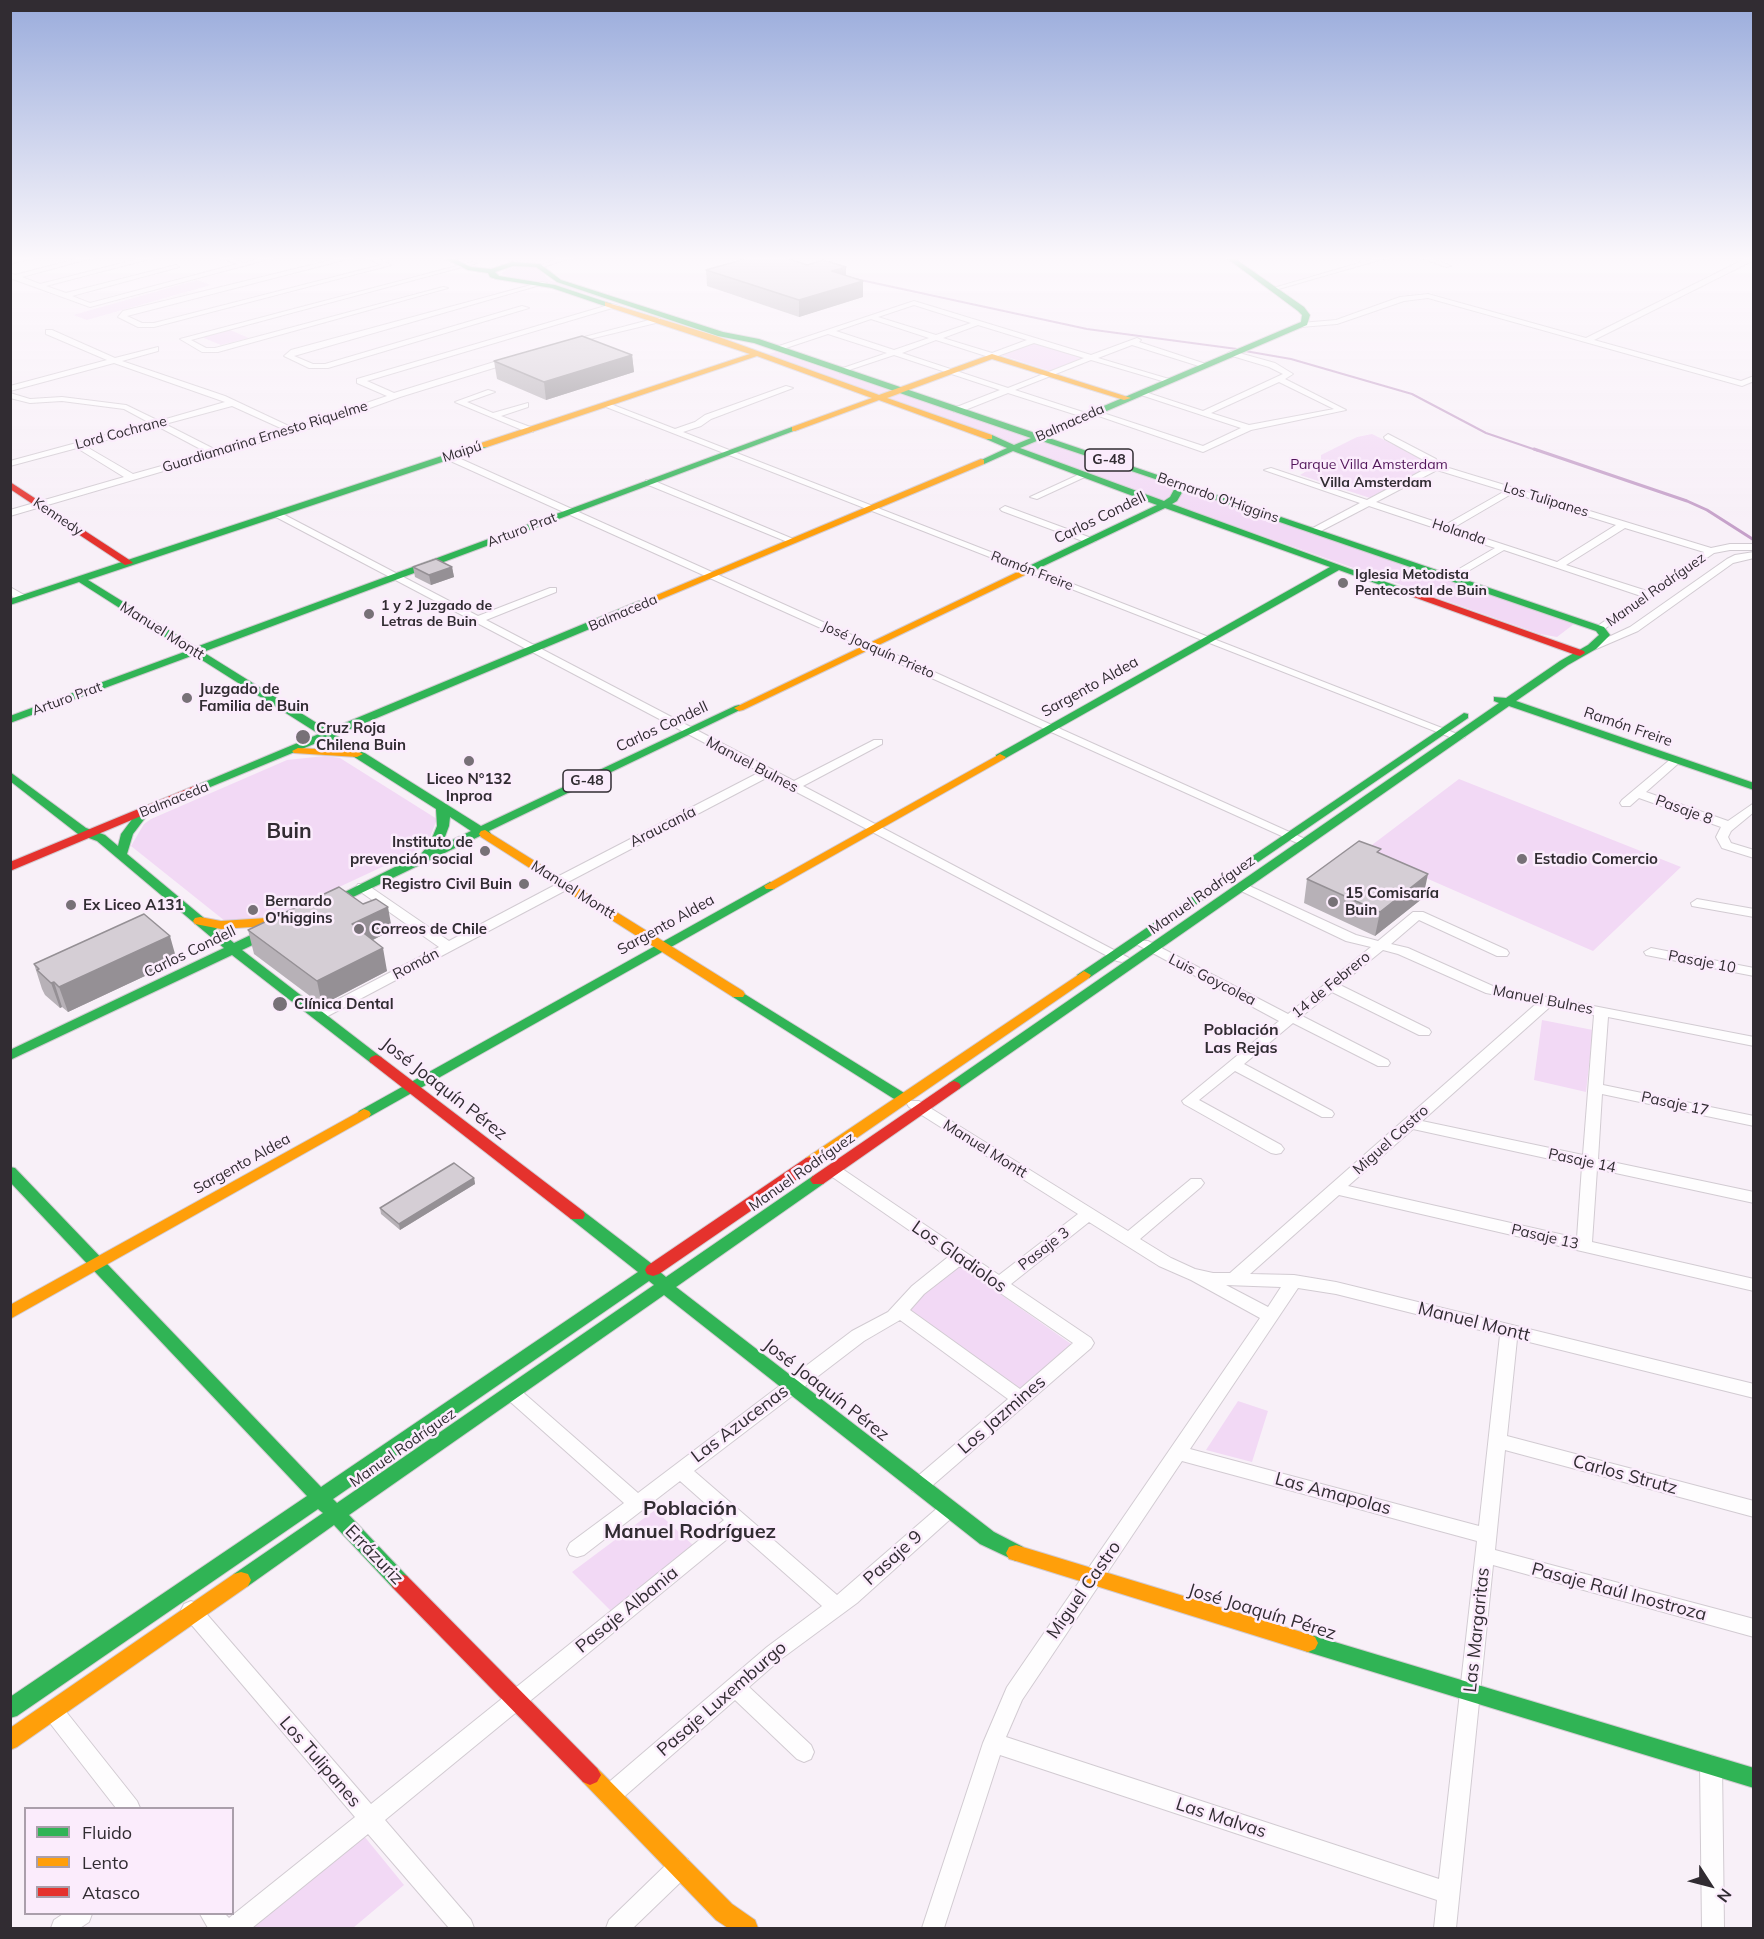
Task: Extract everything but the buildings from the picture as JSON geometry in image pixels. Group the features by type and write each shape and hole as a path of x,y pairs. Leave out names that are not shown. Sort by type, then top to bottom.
{"main road":[{"name":"Bernardo O'Higgins","path":"732,346 1014,448 1164,506 1565,648 1586,650"},
{"name":"Bernardo O'Higgins","path":"771,346 1600,629"},
{"name":"Balmaceda","path":"10,867 872,508 1248,346"},
{"name":"Maipú","path":"16,600 777,348"},
{"name":"Arturo Prat","path":"10,720 992,356"},
{"path":"992,356 1133,396"},
{"name":"Kennedy","path":"10,485 128,563"},
{"name":"G-48","path":"1164,506 1174,499 1181,485"},
{"name":"Carlos Condell","path":"10,1056 1164,506"},
{"path":"106,549 110,560 106,570"},
{"name":"Sargento Aldea","path":"10,1313 1338,567"},
{"name":"Manuel Montt","path":"80,579 904,1098"},
{"name":"Manuel Rodríguez","path":"10,1709 1565,648 1600,629 1605,635 10,1740"},
{"name":"Ramón Freire","path":"1492,698 1754,787"},
{"path":"292,751 357,754"},
{"name":"José Joaquín Pérez","path":"10,775 82,831 101,838 233,949 650,1272 665,1287 987,1538 1010,1551 1092,1579 1754,1778"},
{"path":"425,858 436,844 443,825 444,812 441,806"},
{"path":"121,855 127,834 144,812"},
{"path":"200,921 229,925 304,916"},
{"name":"Errázuriz","path":"10,1172 335,1515 680,1868 724,1912 747,1929"}],"street":[{"path":"82,346 232,403 292,430"},
{"path":"199,346 210,350 227,346"},
{"path":"318,346 288,355 319,367 391,346"},
{"path":"393,396 360,381 469,346"},
{"name":"Maipú","path":"777,348 782,346"},
{"path":"874,346 1203,449 1249,428 1342,410 1280,379"},
{"path":"843,370 912,346"},
{"path":"962,346 992,356"},
{"name":"Arturo Prat","path":"992,356 1017,346"},
{"path":"1055,346 1166,381"},
{"path":"957,410 1120,346"},
{"path":"1151,346 1205,364"},
{"path":"1611,346 1742,384 1754,378"},
{"path":"10,389 155,348"},
{"path":"1203,414 1287,376 1288,372 1237,351"},
{"name":"Guardiamarina Ernesto Riquelme","path":"10,513 292,430 521,357"},
{"path":"10,378 62,399"},
{"path":"676,432 698,424 705,418 789,388"},
{"path":"491,392 459,402 530,430"},
{"path":"10,395 30,401 62,399 120,405 215,453"},
{"path":"1133,396 1249,428"},
{"name":"Lord Cochrane","path":"10,464 232,403"},
{"path":"494,415 525,405"},
{"name":"Ramón Freire","path":"605,405 1459,736"},
{"name":"Los Tulipanes","path":"1388,436 1432,461 1436,467 1711,551"},
{"path":"78,445 131,477"},
{"name":"José Joaquín Prieto","path":"449,456 1306,843"},
{"path":"1314,531 1436,467"},
{"name":"Holanda","path":"1268,470 1650,595"},
{"path":"1034,497 1083,476"},
{"path":"652,481 795,540"},
{"path":"1446,528 1513,490"},
{"path":"1005,509 1091,540"},
{"name":"Manuel Bulnes","path":"277,514 1132,963"},
{"path":"1559,565 1624,524"},
{"path":"1450,578 1503,546"},
{"path":"1711,551 1730,547 1754,547"},
{"name":"Manuel Rodríguez","path":"1600,629 1711,551"},
{"path":"1586,650 1634,629 1738,556 1754,555"},
{"path":"10,590 16,600"},
{"path":"477,620 553,590"},
{"path":"793,786 878,742"},
{"path":"1626,803 1676,760"},
{"name":"Araucanía","path":"562,883 767,773"},
{"name":"Pasaje 8","path":"1638,793 1729,826"},
{"path":"1754,806 1729,826 1723,833 1722,841 1733,848 1754,854"},
{"name":"Román","path":"319,1015 448,947 562,883"},
{"name":"Román","path":"362,887 448,947"},
{"name":"Manuel Bulnes","path":"1243,887 1351,938 1403,951 1491,990 1754,1042"},
{"path":"1697,903 1754,913"},
{"name":"14 de Febrero","path":"1276,1149 1189,1101 1418,915 1502,953"},
{"name":"Luis Goycolea","path":"1136,941 1383,1063"},
{"name":"Pasaje 10","path":"1651,952 1754,972"},
{"path":"1330,986 1424,1032"},
{"name":"Miguel Castro","path":"1234,1279 1548,1001"},
{"path":"1584,1246 1601,1011"},
{"path":"1234,1064 1327,1114"},
{"name":"Pasaje 17","path":"1596,1088 1754,1121"},
{"name":"Manuel Montt","path":"904,1098 1129,1239 1216,1289 1271,1316"},
{"name":"Pasaje 14","path":"1410,1124 1754,1198"},
{"name":"Los Gladiolos","path":"833,1170 1085,1343"},
{"path":"1129,1239 1196,1183"},
{"name":"Pasaje 13","path":"1336,1189 1754,1285"},
{"name":"Pasaje 3","path":"999,1284 1089,1214"},
{"name":"Las Azucenas","path":"577,1549 858,1336 899,1311 918,1290 960,1257"},
{"name":"Manuel Montt","path":"1191,1274 1234,1279 1294,1281 1336,1288 1754,1391"},
{"name":"Miguel Castro","path":"933,1929 1002,1718 1026,1672 1179,1453 1294,1281"},
{"path":"899,1311 1021,1399"},
{"name":"Las Margaritas","path":"1445,1929 1509,1331"},
{"name":"Los Jazmines","path":"919,1486 1085,1343"},
{"path":"512,1393 638,1503"},
{"name":"Carlos Strutz","path":"1497,1441 1754,1509"},
{"name":"Las Amapolas","path":"1179,1453 1486,1546"},
{"path":"680,1470 837,1606"},
{"name":"Pasaje 9","path":"837,1606 949,1509"},
{"name":"Pasaje Albania","path":"235,1929 738,1520"},
{"name":"Pasaje Raúl Inostroza","path":"1486,1546 1754,1628"},
{"name":"Los Tulipanes","path":"178,1595 463,1929"},
{"name":"Pasaje Luxemburgo","path":"610,1796 774,1653 837,1606"},
{"path":"735,1687 804,1752"},
{"path":"53,1710 127,1807"},
{"name":"Las Malvas","path":"993,1743 1449,1893"},
{"path":"1711,1765 1713,1929"},
{"path":"617,1929 680,1868"},
{"path":"62,1929 80,1915"},
{"path":"212,1915 222,1929"}],"green space":[{"path":"1024,346 1050,346 1085,358 1050,371 1001,355"},
{"path":"776,352 1181,488 1574,624 1557,637 1540,634 1034,455 1008,441 768,354"},
{"name":"Parque Villa Amsterdam","path":"1372,434 1430,462 1431,465 1370,498 1300,475 1321,462 1321,455 1357,437"},
{"path":"325,756 340,758 437,819 427,846 277,916 225,921 131,846 144,824 151,819 287,760"},
{"name":"Estadio Comercio","path":"1459,779 1681,867 1593,951 1364,851"},
{"path":"1542,1020 1593,1030 1586,1092 1534,1080"},
{"path":"959,1265 1074,1346 1019,1392 904,1307"},
{"path":"1238,1401 1268,1411 1252,1462 1206,1450"},
{"path":"655,1510 694,1546 611,1611 572,1572"},
{"path":"364,1836 404,1885 353,1928 248,1928"}],"waterway":[{"path":"1218,346 1237,349"},
{"path":"1245,351 1291,359 1412,394 1486,433 1539,451"},
{"path":"1534,449 1687,501 1707,510 1754,540"}],"traffic: fast":[{"path":"772,346 1037,437"},
{"path":"981,462 1249,346"},
{"path":"10,720 795,429"},
{"path":"989,437 1008,444 1021,453 1411,593"},
{"path":"1030,569 1164,505 1174,499 1181,485 1037,437"},
{"path":"10,602 484,445"},
{"path":"1181,485 1600,629"},
{"path":"1000,757 1338,567"},
{"path":"80,579 485,834"},
{"path":"199,788 643,603"},
{"path":"954,1086 1564,663 1592,647 1605,635 1600,629"},
{"path":"1498,699 1754,787"},
{"path":"323,906 739,708"},
{"path":"1084,975 1464,716"},
{"path":"10,775 82,831 101,838 239,954 376,1060"},
{"path":"425,858 436,844 443,826 444,812 441,806"},
{"path":"121,855 127,834 143,813"},
{"path":"364,1114 770,886"},
{"path":"10,1056 279,927"},
{"path":"738,994 904,1099"},
{"path":"10,1172 400,1582"},
{"path":"241,1580 818,1180"},
{"path":"577,1215 650,1272 679,1299 987,1538 1016,1553"},
{"path":"10,1709 653,1270"},
{"path":"1308,1643 1754,1778"}],"traffic: slow":[{"path":"737,346 989,437"},
{"path":"484,445 757,354"},
{"path":"795,429 992,356 1127,398"},
{"path":"643,603 981,462"},
{"path":"739,708 1030,569"},
{"path":"298,751 357,754"},
{"path":"770,886 1000,757"},
{"path":"485,834 738,994"},
{"path":"200,921 221,925 282,921"},
{"path":"811,1162 1084,975"},
{"path":"10,1313 364,1114"},
{"path":"1016,1553 1308,1643"},
{"path":"10,1740 241,1580"},
{"path":"590,1775 724,1912 747,1928"}],"traffic: jam":[{"path":"10,485 128,563"},
{"path":"1411,593 1580,653"},
{"path":"10,867 199,788"},
{"path":"376,1060 577,1215"},
{"path":"818,1180 954,1086"},
{"path":"653,1270 811,1162"},
{"path":"400,1582 590,1775"}],"place":[{"name":"Iglesia Metodista Pentecostal de Buin","path":"1343,583"},
{"name":"1 y 2 Juzgado de Letras de Buin","path":"369,614"},
{"name":"Juzgado de Familia de Buin","path":"187,698"},
{"name":"Cruz Roja Chilena Buin","path":"303,737"},
{"name":"Liceo N°132 Inproa","path":"469,761"},
{"name":"Instituto de prevención social","path":"485,851"},
{"name":"Estadio Comercio","path":"1522,859"},
{"name":"Registro Civil Buin","path":"524,884"},
{"name":"15 Comisaría Buin","path":"1333,902"},
{"name":"Ex Liceo A131","path":"71,905"},
{"name":"Bernardo O'higgins","path":"253,910"},
{"name":"Correos de Chile","path":"359,929"},
{"name":"Clínica Dental","path":"280,1004"}],"district":[{"name":"Villa Amsterdam","path":"1376,483"},
{"name":"Buin","path":"289,832"},
{"name":"Población Las Rejas","path":"1241,1039"},
{"name":"Población Manuel Rodríguez","path":"690,1520"}]}
